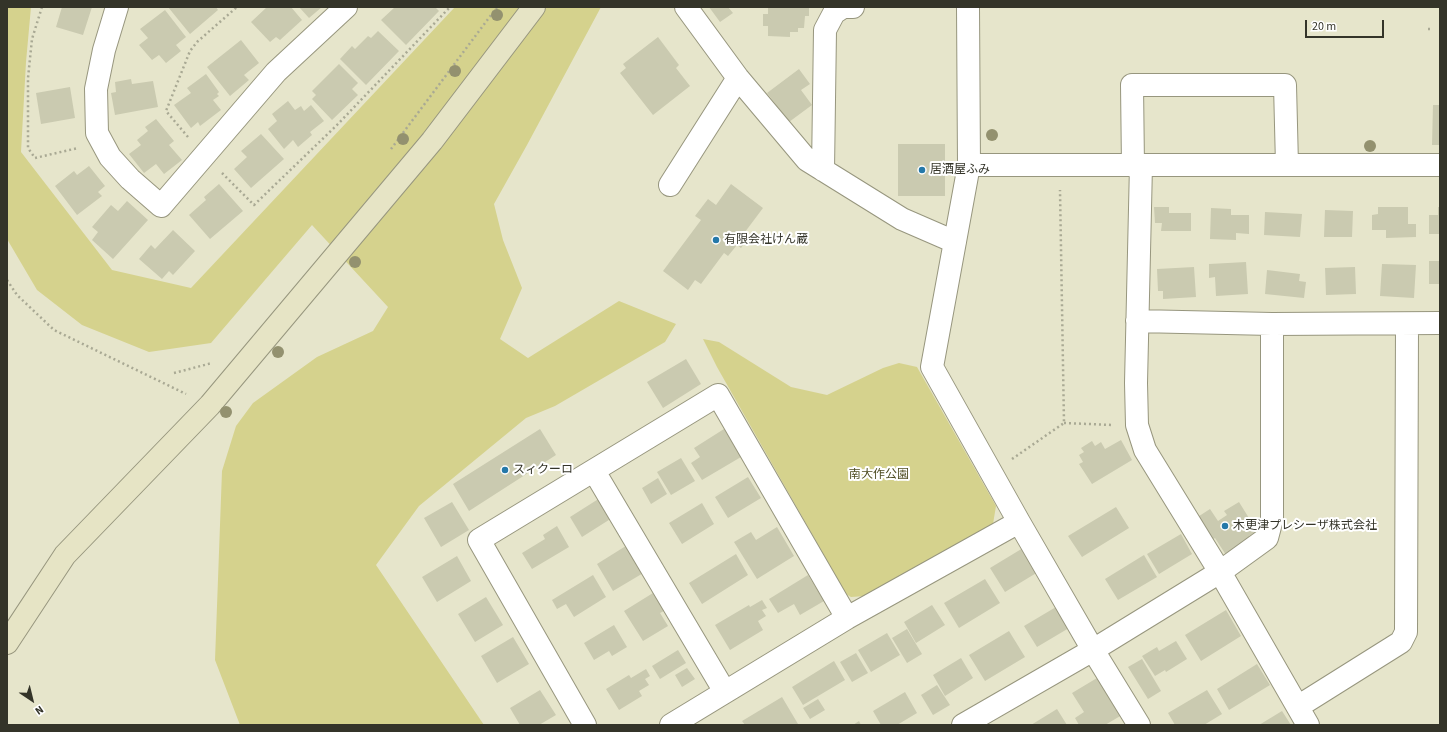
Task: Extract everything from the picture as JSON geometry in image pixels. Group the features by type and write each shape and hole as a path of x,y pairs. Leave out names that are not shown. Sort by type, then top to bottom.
{"street":[{"path":"117,7 104,50 96,89 97,133 110,156 130,179 162,206 276,72 346,7"},
{"path":"7,644 66,555 210,405 432,142 534,7"},
{"path":"686,7 738,78 807,160 902,220 955,242"},
{"path":"823,170 825,30 834,13 843,7 853,7"},
{"path":"968,7 969,165 932,367 1093,650 1139,725"},
{"path":"670,185 738,78"},
{"path":"1288,165 1285,85 1132,85 1137,166 1135,426 1146,450 1220,572 1303,716 1401,642 1406,632 1407,324"},
{"path":"969,165 1440,165"},
{"path":"1137,320 1272,324 1440,324"},
{"path":"963,725 1093,650 1220,572 1267,538 1272,519 1272,324"},
{"path":"585,725 479,540 718,395 847,618"},
{"path":"594,471 725,692"},
{"path":"672,725 847,618 1019,522"}],"path":[{"path":"42,7 32,38 28,78 28,148 35,158 81,147"},
{"path":"191,140 166,111 190,51 197,42 237,7"},
{"path":"218,169 254,205 337,125 450,7"},
{"path":"1428,30 1432,29"},
{"path":"1059,165 1064,424"},
{"path":"7,280 17,295 54,330 210,405"},
{"path":"1008,462 1064,424 1135,426"}],"green space":[{"path":"7,7 31,7 26,62 21,152 112,270 191,288 455,7 601,7 494,204 503,240 522,288 500,339 528,358 619,301 676,324 665,342 555,406 526,418 419,506 376,565 484,725 240,725 215,660 222,471 236,426 253,403 317,357 373,331 388,307 312,225 211,343 149,352 82,325 37,290 7,239"},
{"name":"南大作公園","path":"703,339 719,342 791,387 827,395 883,368 899,363 917,367 996,506 993,524 865,596 851,597 846,594 717,367"}],"building":[{"path":"62,7 92,7 83,35 56,27"},
{"path":"168,7 216,7 218,10 190,34"},
{"path":"267,7 291,7 302,20 280,40 276,37 270,42 251,22"},
{"path":"299,7 322,7 309,18"},
{"path":"395,7 435,7 439,11 406,45 381,20"},
{"path":"709,7 728,7 733,13 720,22"},
{"path":"768,7 809,7 809,16 805,16 804,28 798,28 798,32 790,32 790,37 768,36 768,26 763,26 763,14 768,14"},
{"path":"165,10 186,37 176,45 181,51 166,63 159,55 152,60 139,45 148,38 140,29"},
{"path":"378,31 399,51 366,85 340,59 352,46 355,49 368,36 371,38"},
{"path":"658,37 679,65 676,68 690,86 653,115 620,73 626,68 623,64"},
{"path":"241,40 259,63 244,75 249,80 230,96 207,67"},
{"path":"339,64 358,83 352,89 358,95 332,120 312,99 316,95 312,91"},
{"path":"799,69 810,84 801,90 812,105 789,122 767,93"},
{"path":"206,74 219,92 217,94 219,96 213,100 221,110 200,126 198,122 191,128 174,105 191,93 187,88"},
{"path":"131,79 132,84 153,81 158,107 115,115 111,93 116,92 115,82"},
{"path":"70,87 75,118 41,124 36,93"},
{"path":"288,101 295,110 301,106 304,111 311,105 324,121 310,132 312,135 298,147 293,140 284,149 268,129 277,121 272,114"},
{"path":"1433,105 1440,105 1440,145 1432,145"},
{"path":"156,119 174,141 169,145 182,160 164,174 156,164 144,173 129,154 141,145 137,140 148,131 145,127"},
{"path":"261,134 284,159 251,188 234,169 247,157 241,151"},
{"name":"居酒屋ふみ","path":"898,144 945,144 945,196 898,196"},
{"path":"89,166 105,186 98,192 102,196 77,215 55,186 74,171 77,175"},
{"path":"219,184 243,211 210,239 189,215 206,200 204,197"},
{"name":"有限会社けん蔵","path":"731,184 763,208 745,232 750,236 741,248 737,245 728,256 724,253 701,284 695,280 688,290 663,271 701,220 695,216 708,199 716,205"},
{"path":"127,201 148,220 113,259 92,240 98,232 92,227 111,205 118,211"},
{"path":"1154,207 1169,207 1169,213 1191,213 1191,231 1161,231 1162,223 1155,223"},
{"path":"1378,207 1408,207 1408,224 1416,224 1416,237 1386,238 1386,230 1372,230 1372,215 1378,214"},
{"path":"1438,207 1440,207 1440,234 1429,234 1429,215 1438,215"},
{"path":"1211,208 1231,209 1231,215 1249,215 1249,234 1236,233 1236,240 1210,239"},
{"path":"1325,210 1353,211 1352,237 1324,237"},
{"path":"1265,212 1302,214 1300,237 1264,235"},
{"path":"173,230 195,251 173,275 169,271 162,279 139,259 151,245 155,249"},
{"path":"1429,261 1440,261 1440,284 1429,284"},
{"path":"1246,262 1248,294 1216,296 1215,277 1209,278 1209,264"},
{"path":"1382,264 1416,265 1414,298 1380,296"},
{"path":"1194,267 1196,297 1163,299 1163,291 1158,291 1157,269"},
{"path":"1355,267 1356,294 1326,295 1325,268"},
{"path":"1267,270 1300,274 1299,281 1306,282 1304,298 1265,294"},
{"path":"686,359 701,384 663,408 647,382"},
{"name":"スィクーロ","path":"540,429 556,455 469,511 453,484"},
{"path":"724,429 741,457 702,480 691,463 700,457 694,448"},
{"path":"1121,440 1132,460 1092,484 1079,464 1083,462 1079,455 1084,452 1081,448 1092,441 1095,446 1101,442 1105,449"},
{"path":"681,458 695,481 671,495 657,472"},
{"path":"748,477 761,498 728,518 715,497"},
{"path":"658,478 667,494 651,504 642,488"},
{"path":"600,498 612,518 582,537 570,517"},
{"path":"452,502 469,530 441,547 424,518"},
{"name":"木更津プレシーザ株式会社","path":"1239,502 1257,531 1249,536 1251,539 1226,555 1215,538 1207,543 1193,520 1210,509 1218,521 1227,515 1224,511"},
{"path":"702,503 714,524 682,544 669,523"},
{"path":"1116,507 1129,528 1082,557 1068,536"},
{"path":"557,526 569,547 532,569 522,553 545,539 543,535"},
{"path":"777,527 794,556 757,579 734,542 751,532 756,540"},
{"path":"1181,534 1192,554 1159,574 1147,554"},
{"path":"629,544 645,572 613,591 597,564"},
{"path":"1023,548 1038,572 1005,592 990,568"},
{"path":"736,554 748,575 702,604 689,583"},
{"path":"1144,555 1157,577 1118,600 1105,579"},
{"path":"457,556 471,581 437,602 422,577"},
{"path":"593,575 606,597 574,617 566,604 557,609 552,600"},
{"path":"808,575 824,601 800,615 794,604 778,613 769,599"},
{"path":"985,579 1000,603 959,628 944,603"},
{"path":"653,593 664,611 660,613 668,626 643,641 624,611"},
{"path":"486,597 503,625 475,642 458,614"},
{"path":"762,600 767,608 762,610 766,616 758,621 763,630 730,650 715,625 749,605 750,607"},
{"path":"932,605 945,625 916,643 904,622"},
{"path":"1056,607 1069,628 1037,647 1024,626"},
{"path":"1226,610 1241,636 1201,661 1185,635"},
{"path":"614,625 627,647 612,656 609,651 594,660 584,643"},
{"path":"907,629 922,654 907,663 892,638"},
{"path":"1009,631 1025,657 985,681 969,655"},
{"path":"887,633 900,655 871,672 858,650"},
{"path":"513,637 529,664 497,683 481,656"},
{"path":"1176,641 1187,659 1166,672 1165,670 1155,676 1142,656 1157,647 1159,651"},
{"path":"678,650 686,663 660,679 652,666"},
{"path":"856,653 868,673 852,682 840,662"},
{"path":"961,658 973,678 945,696 933,675"},
{"path":"1142,659 1161,691 1148,699 1128,667"},
{"path":"834,661 845,680 803,705 792,687"},
{"path":"1257,664 1270,685 1229,710 1217,689"},
{"path":"687,668 695,679 682,687 675,675"},
{"path":"646,669 650,676 645,679 649,685 639,691 642,696 619,710 606,689 629,675 631,678"},
{"path":"1102,675 1122,715 1105,725 1079,725 1075,718 1084,712 1072,693"},
{"path":"937,685 950,705 933,715 921,695"},
{"path":"540,690 556,715 539,725 520,725 510,708"},
{"path":"1207,690 1222,714 1204,725 1175,725 1168,713"},
{"path":"905,692 917,713 897,725 881,725 873,711"},
{"path":"782,697 798,724 745,725 742,721"},
{"path":"818,699 825,710 810,719 803,708"},
{"path":"1057,709 1067,725 1031,725"},
{"path":"1282,711 1291,725 1259,725"},
{"path":"859,721 861,725 853,725"}],"place":[{"name":"居酒屋ふみ","path":"922,170"},
{"name":"有限会社けん蔵","path":"716,240"},
{"name":"スィクーロ","path":"505,470"},
{"name":"木更津プレシーザ株式会社","path":"1225,526"}]}
